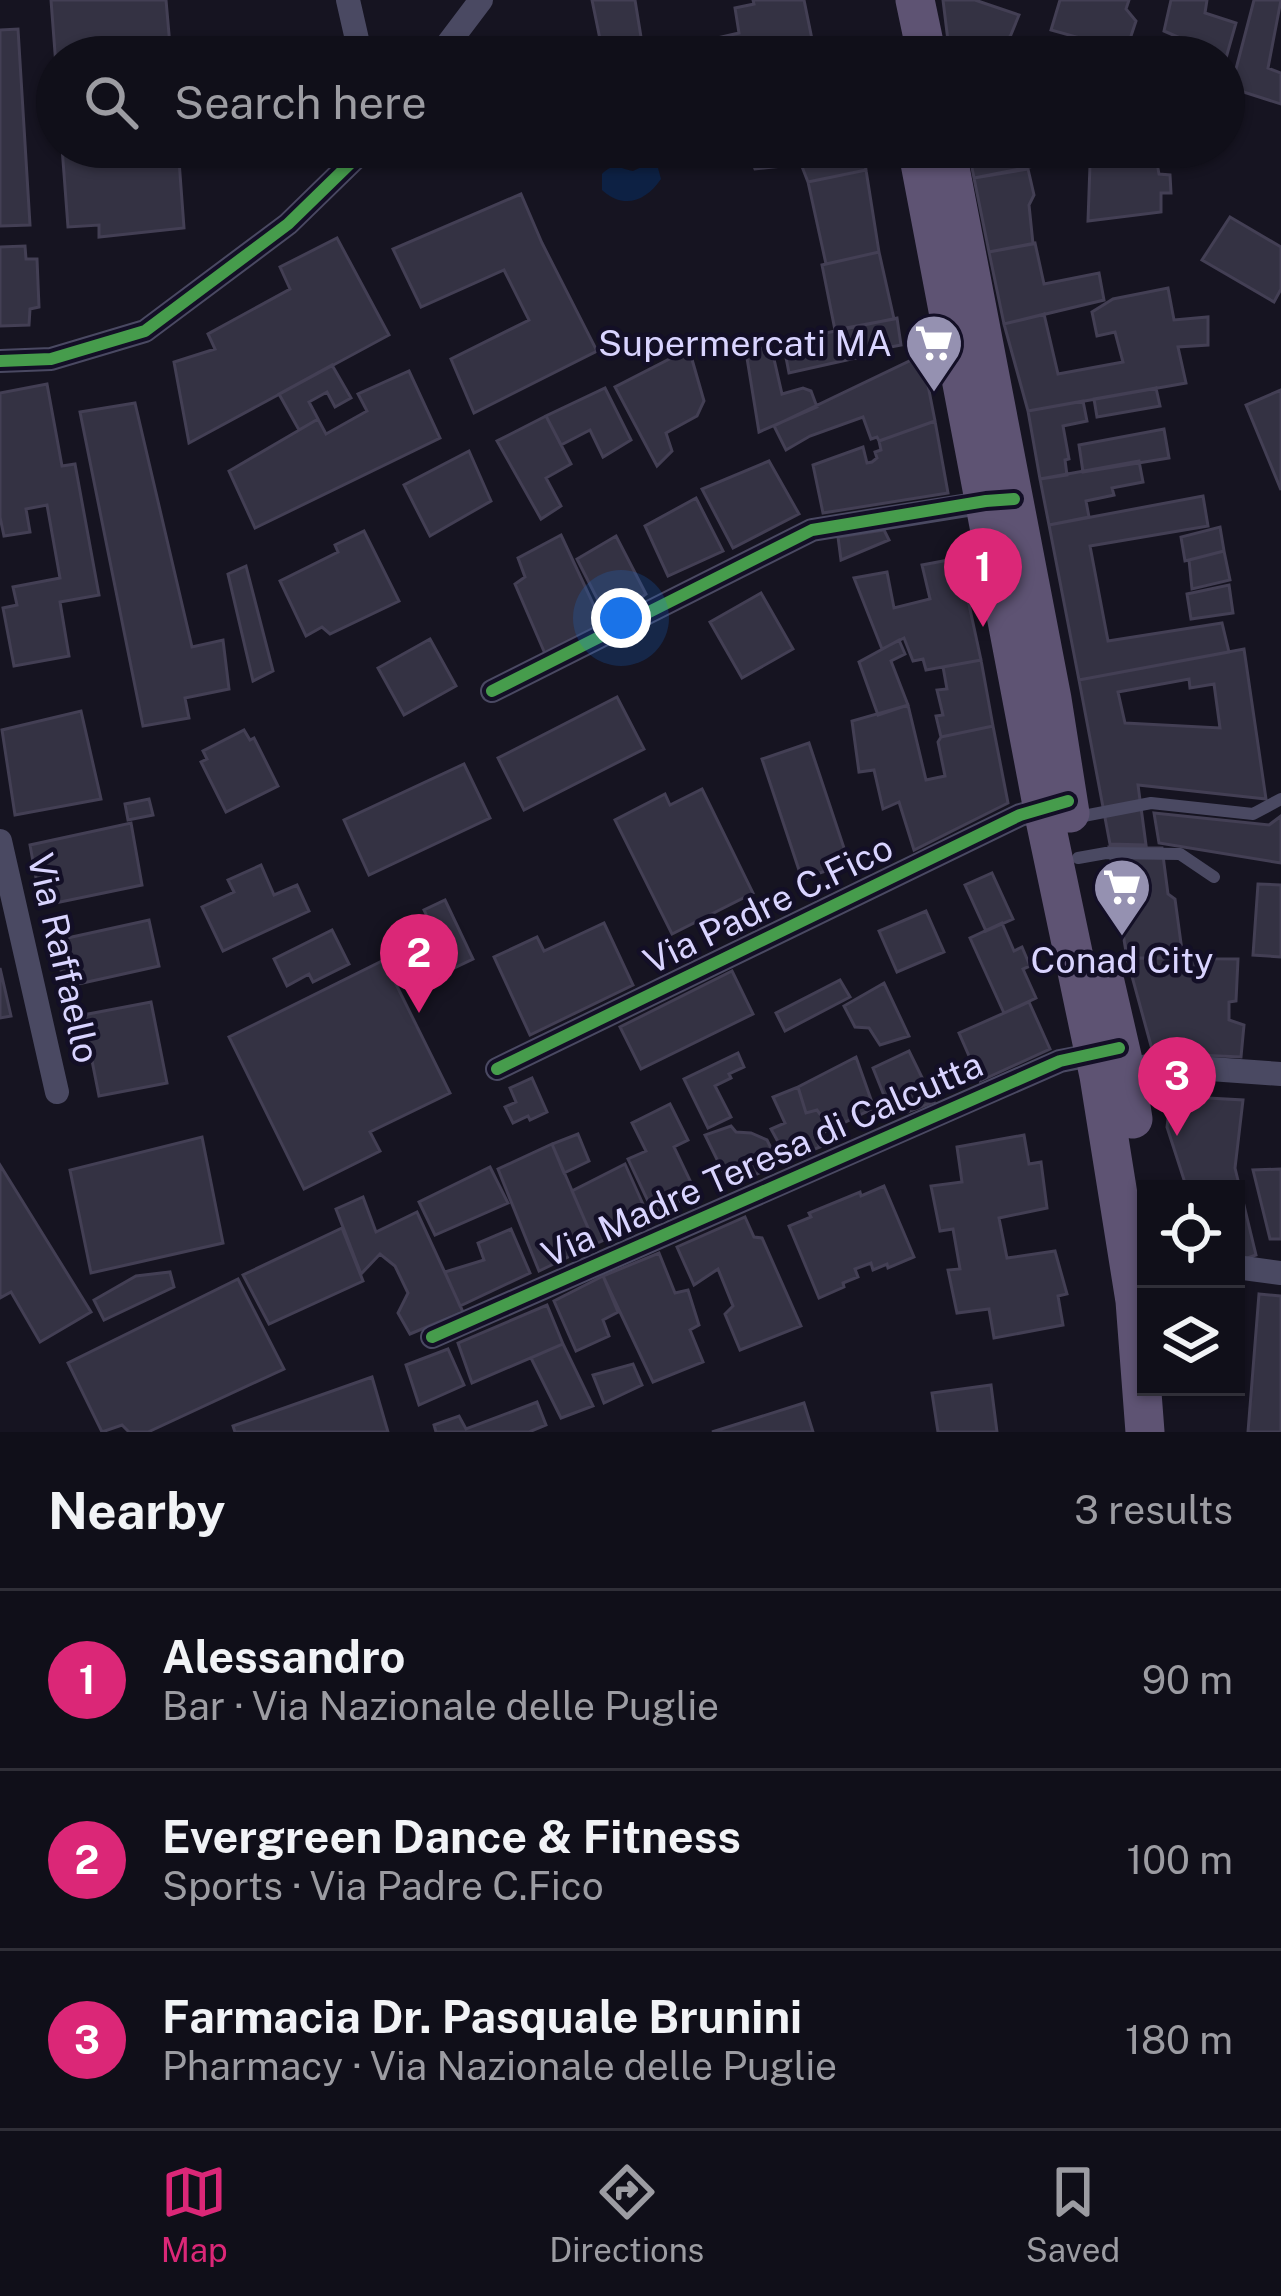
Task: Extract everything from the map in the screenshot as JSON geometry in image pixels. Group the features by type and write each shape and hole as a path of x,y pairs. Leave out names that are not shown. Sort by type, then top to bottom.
{"main road":[{"path":"889,0 896,36"},
{"path":"915,0 923,36"},
{"path":"922,168 1000,500 1109,1062 1137,1181"},
{"path":"949,168 1000,500"},
{"path":"1061,810 1078,859 1109,1062 1145,1432"},
{"path":"1168,1396 1173,1432"}],"street":[{"path":"348,0 356,36"},
{"path":"454,36 481,0"},
{"path":"0,361 51,358 145,331 288,224 345,168"},
{"path":"493,691 812,530 1000,500"},
{"name":"Via Padre C.Fico","path":"497,1069 1021,815 1061,810"},
{"name":"Via Raffaello","path":"0,841 57,1092"},
{"name":"Via Madre Teresa di Calcutta","path":"432,1337 1060,1061 1281,1074"},
{"path":"1245,1269 1281,1273"}],"lane":[{"path":"1061,810 1151,803 1252,814 1281,799"},
{"path":"1078,859 1106,853 1180,854 1214,877"}],"water":[{"path":"610,168 658,168 661,179 649,193 634,200 618,200 602,190 602,174"}],"building":[{"path":"51,0 166,0 169,36 54,36"},
{"path":"592,0 635,0 641,36 599,36"},
{"path":"753,0 804,0 811,36 726,36 739,33 735,8 754,4"},
{"path":"943,0 975,0 1019,15 1010,36 947,36"},
{"path":"1060,0 1129,0 1126,9 1136,21 1131,36 1072,36 1051,30"},
{"path":"1171,0 1207,0 1205,13 1236,23 1232,36 1176,36 1164,31"},
{"path":"1254,0 1281,0 1268,68 1281,73 1281,104 1245,92 1245,36"},
{"path":"18,29 30,225 0,226 0,30"},
{"path":"64,168 180,168 184,228 99,237 99,225 68,227"},
{"path":"803,168 866,168 866,170 808,182"},
{"path":"972,168 1024,168 974,178"},
{"path":"1090,168 1158,168 1159,174 1170,175 1171,193 1161,193 1161,212 1088,221"},
{"path":"1028,169 1034,195 1029,205 1033,244 989,252 974,178"},
{"path":"866,170 879,252 826,264 808,182"},
{"path":"521,194 597,351 474,413 451,359 529,320 504,270 421,307 393,249"},
{"path":"1230,217 1281,247 1281,289 1274,302 1202,260"},
{"path":"337,238 389,335 189,443 174,362 215,349 208,334 290,289 280,267"},
{"path":"1035,243 1044,284 1099,273 1104,300 1004,324 989,252"},
{"path":"25,246 26,259 37,259 39,307 30,309 29,325 0,326 0,247"},
{"path":"879,252 894,319 835,330 822,265"},
{"path":"1168,288 1174,320 1208,317 1208,345 1178,347 1186,383 1028,411 1004,324 1044,314 1058,374 1123,362 1115,332 1097,336 1092,312 1113,299"},
{"path":"897,318 901,345 789,373 783,342"},
{"path":"771,346 782,394 803,388 811,391 817,407 759,432 746,352"},
{"path":"689,349 704,401 697,416 666,433 672,451 657,466 615,387"},
{"path":"922,355 935,421 879,441 871,439 863,417 786,450 774,426"},
{"path":"332,365 351,398 335,407 327,392 309,402 318,419 299,430 279,394"},
{"path":"409,371 440,438 255,528 229,471 318,419 326,434 367,411 358,394"},
{"path":"47,384 62,466 75,464 99,595 60,602 69,656 14,666 3,608 17,605 13,587 60,578 47,505 26,509 30,532 4,536 0,393"},
{"path":"605,388 631,440 603,457 590,430 561,445 546,416"},
{"path":"1156,388 1160,406 1097,417 1094,399"},
{"path":"1281,390 1281,490 1246,405"},
{"path":"1083,401 1087,421 1063,426 1067,475 1040,479 1028,411"},
{"path":"135,403 192,647 223,640 229,689 185,698 189,718 143,726 80,412"},
{"path":"546,416 571,464 546,478 561,506 541,519 497,441"},
{"path":"935,421 948,493 823,513 813,465 863,447 867,463 872,462 881,450 879,441"},
{"path":"1164,429 1169,458 1083,472 1079,445"},
{"path":"469,451 491,501 430,536 404,485"},
{"path":"769,461 799,514 733,548 702,489"},
{"path":"1139,461 1143,482 1112,488 1114,495 1086,501 1089,517 1049,525 1040,479"},
{"path":"1203,496 1208,526 1090,546 1108,641 1222,623 1229,652 1079,680 1049,525"},
{"path":"696,498 723,551 668,576 645,526"},
{"path":"1220,527 1224,551 1185,561 1181,537"},
{"path":"884,530 889,540 841,560 838,537"},
{"path":"364,531 399,601 330,634 322,627 306,636 280,581 338,552 335,545"},
{"path":"561,535 603,625 546,656 515,584 525,577 518,558"},
{"path":"616,536 646,594 609,622 577,559"},
{"path":"1224,551 1230,580 1192,589 1189,560"},
{"path":"959,558 981,660 926,670 923,659 913,661 904,638 882,649 854,578 887,572 894,608 930,599 922,565"},
{"path":"246,566 273,671 253,681 228,574"},
{"path":"1229,585 1233,613 1191,619 1187,594"},
{"path":"761,593 793,649 742,678 710,622"},
{"path":"430,639 456,686 404,715 378,668"},
{"path":"899,640 905,654 891,661 908,705 878,715 859,662"},
{"path":"1244,649 1266,799 1138,785 1146,845 1110,844 1079,680","holes":["1189,679 1190,688 1214,684 1220,728 1125,723 1118,692"]},
{"path":"981,660 993,726 941,737 936,716 943,715 937,690 947,689 943,667"},
{"path":"617,697 644,749 524,810 498,758"},
{"path":"908,705 926,780 945,776 941,737 993,726 1008,803 914,850 899,802 883,809 874,770 859,772 852,721"},
{"path":"81,711 101,799 15,815 2,730"},
{"path":"244,730 250,740 254,738 278,786 226,812 201,762 207,759 203,751"},
{"path":"809,743 849,863 802,879 762,759"},
{"path":"464,764 490,818 369,875 344,820"},
{"path":"702,789 753,893 672,934 615,820 665,794 670,805"},
{"path":"149,799 153,815 128,820 125,804"},
{"path":"1154,813 1269,825 1281,816 1281,863 1159,843"},
{"path":"131,823 142,885 41,906 30,845"},
{"path":"1109,847 1162,848 1183,958 1127,958"},
{"path":"261,865 274,895 297,885 309,911 223,951 202,907 234,892 228,880"},
{"path":"992,873 1013,919 986,931 965,885"},
{"path":"1258,884 1281,885 1281,957 1253,955"},
{"path":"445,900 473,959 452,969 424,910"},
{"path":"926,911 944,952 897,972 879,931"},
{"path":"149,920 159,966 65,987 54,941"},
{"path":"604,923 633,985 530,1035 494,957 537,937 544,951"},
{"path":"1002,923 1014,951 1022,947 1030,966 1023,969 1036,998 1004,1013 970,938"},
{"path":"332,930 349,964 313,982 309,974 287,986 274,959"},
{"path":"1127,958 1238,959 1236,1001 1229,1002 1229,1020 1244,1025 1241,1057 1153,1053"},
{"path":"384,960 450,1093 370,1132 380,1151 304,1189 229,1037"},
{"path":"0,968 11,1016 0,1018"},
{"path":"732,971 753,1014 641,1069 620,1027"},
{"path":"840,980 850,997 785,1031 776,1013"},
{"path":"884,983 909,1036 880,1045 869,1028 855,1027 844,1006"},
{"path":"151,1002 167,1083 99,1096 83,1015"},
{"path":"1029,1002 1050,1049 980,1081 959,1033"},
{"path":"909,1051 934,1102 908,1112 900,1099 887,1103 873,1068"},
{"path":"738,1053 744,1067 715,1086 731,1117 708,1128 684,1079"},
{"path":"856,1057 874,1108 831,1129 817,1110 806,1113 798,1087"},
{"path":"532,1078 547,1112 513,1123 505,1107 516,1102 510,1088"},
{"path":"798,1087 806,1113 817,1110 831,1129 815,1137 820,1147 788,1160 771,1129 785,1123 773,1097"},
{"path":"1171,1096 1243,1100 1235,1168 1238,1180 1184,1180 1167,1127"},
{"path":"670,1104 688,1140 674,1147 696,1193 654,1214 628,1159 646,1151 632,1123"},
{"path":"731,1126 736,1132 767,1140 779,1164 730,1186 705,1135"},
{"path":"578,1134 589,1161 564,1173 552,1144"},
{"path":"1024,1135 1029,1164 1041,1162 1047,1208 999,1218 1007,1258 1055,1251 1067,1294 1058,1296 1063,1325 994,1338 989,1309 957,1313 948,1270 960,1269 953,1229 940,1231 931,1186 962,1182 957,1147"},
{"path":"202,1137 223,1243 91,1273 70,1170"},
{"path":"552,1144 595,1244 539,1271 498,1169"},
{"path":"625,1164 650,1220 595,1244 572,1191"},
{"path":"0,1165 91,1312 40,1342 11,1292 0,1298"},
{"path":"490,1167 508,1203 435,1235 419,1202"},
{"path":"1281,1169 1281,1239 1270,1239 1253,1170"},
{"path":"884,1186 914,1257 888,1268 887,1264 873,1270 871,1263 855,1269 858,1277 819,1298 789,1226 811,1217 809,1213"},
{"path":"363,1197 376,1232 417,1212 463,1312 410,1334 398,1313 408,1293 395,1266 380,1254 361,1274 336,1209"},
{"path":"1245,1209 1256,1255 1245,1259"},
{"path":"745,1217 754,1237 762,1238 801,1326 740,1350 725,1314 733,1306 718,1269 694,1285 677,1247"},
{"path":"342,1228 363,1281 269,1324 243,1275"},
{"path":"511,1229 530,1273 460,1306 445,1272 484,1260 478,1243"},
{"path":"659,1253 675,1293 688,1290 699,1325 690,1330 703,1362 653,1382 603,1276"},
{"path":"170,1272 174,1287 104,1320 94,1300 136,1276"},
{"path":"603,1276 618,1312 603,1320 609,1336 576,1351 554,1301"},
{"path":"238,1279 284,1369 148,1432 129,1432 122,1425 102,1432 68,1363"},
{"path":"1259,1294 1281,1296 1281,1432 1248,1432"},
{"path":"547,1305 563,1344 472,1383 458,1343"},
{"path":"563,1344 593,1406 561,1418 531,1358"},
{"path":"448,1349 464,1385 419,1405 406,1365"},
{"path":"633,1364 642,1385 604,1403 593,1375"},
{"path":"372,1377 388,1432 235,1432 233,1426"},
{"path":"991,1385 997,1432 938,1432 932,1393"},
{"path":"537,1402 546,1425 529,1432 436,1432 434,1425 459,1416 466,1429"},
{"path":"804,1403 813,1432 712,1432"}],"cycle path":[{"path":"0,361 51,359 145,331 288,224 345,168"},
{"path":"492,691 812,530 1014,499"},
{"path":"497,1069 1020,815 1068,801"},
{"path":"432,1337 1060,1061 1119,1048"}],"place":[{"name":"Supermercati MA","path":"934,394"},
{"name":"Alessandro","path":"983,627"},
{"name":"Conad City","path":"1122,938"},
{"name":"Evergreen Dance & Fitness","path":"419,1013"},
{"name":"Farmacia Dr. Pasquale Brunini","path":"1177,1136"}]}
